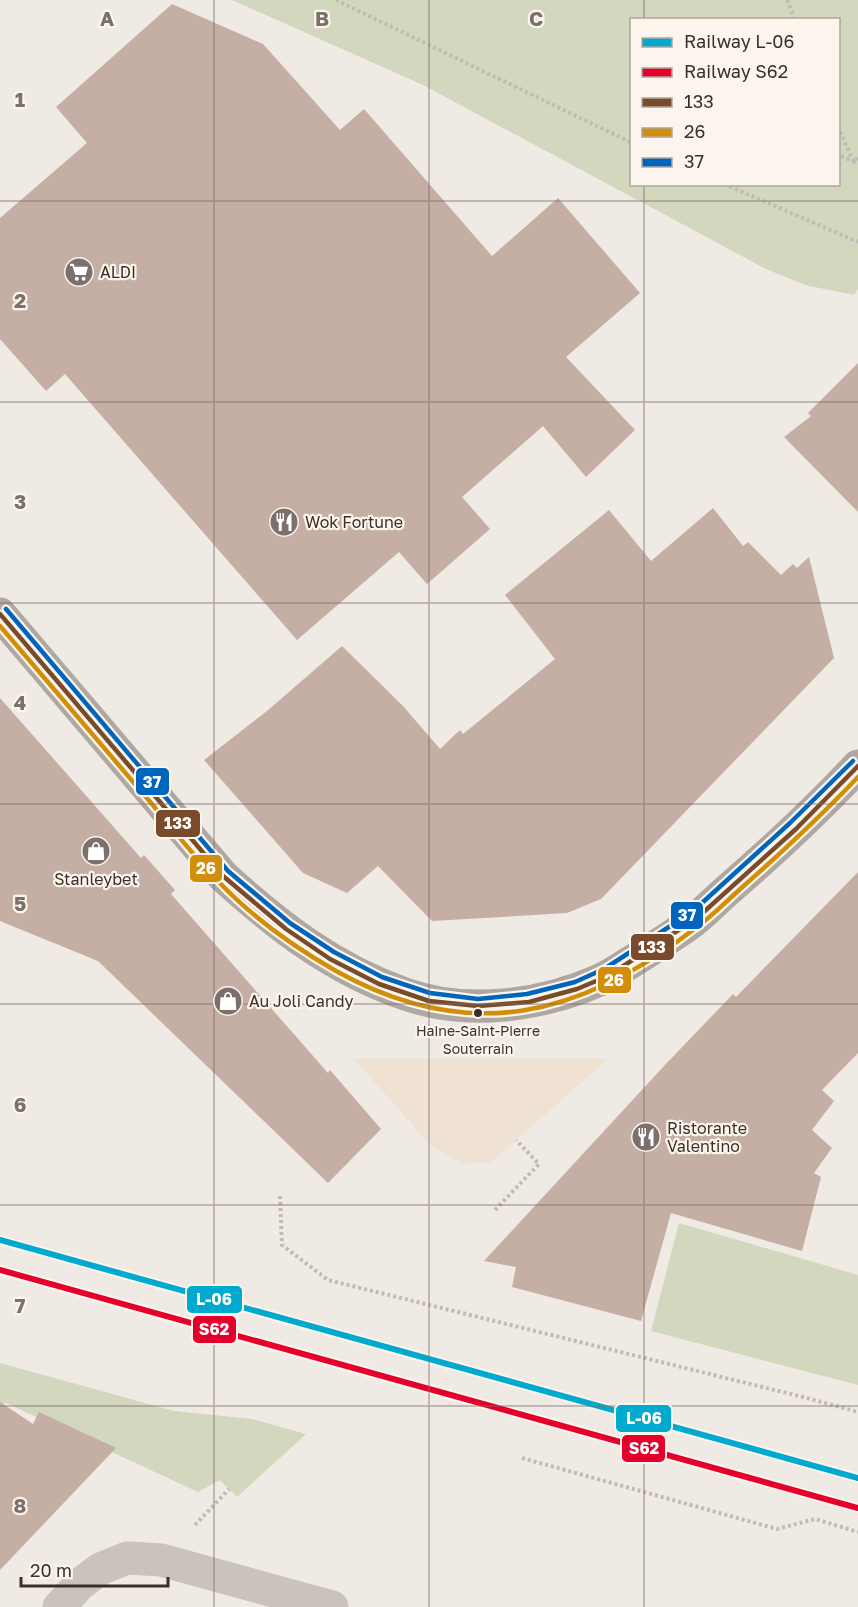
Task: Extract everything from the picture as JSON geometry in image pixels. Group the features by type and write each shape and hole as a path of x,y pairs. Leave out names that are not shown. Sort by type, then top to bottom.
{"main road":[{"path":"0,614 223,876 263,913 308,946 364,978 407,995 454,1005 501,1005 549,999 602,980 693,921 814,813 858,766"}],"street":[{"path":"59,1607 79,1586 100,1569 127,1558 161,1560 332,1607"}],"path":[{"path":"336,0 630,142"},
{"path":"787,0 794,18"},
{"path":"840,131 853,161"},
{"path":"840,156 858,164"},
{"path":"853,161 858,158"},
{"path":"729,186 858,242"},
{"path":"495,1210 539,1164 516,1140"},
{"path":"280,1196 282,1245 328,1280 858,1412"},
{"path":"522,1458 777,1529 815,1519 858,1532"},
{"path":"196,1524 230,1489"}],"green space":[{"path":"232,0 858,0 858,289 854,295 805,285 766,269 423,85"},
{"path":"679,1223 858,1275 858,1385 651,1331"},
{"path":"0,1363 174,1411 252,1419 306,1434 237,1497 220,1480 198,1492 6,1403 0,1405"}],"shaded area":[{"path":"354,1059 608,1059 491,1162 463,1164 431,1146"}],"building":[{"path":"172,4 263,44 340,130 364,109 492,256 558,198 640,293 566,357 635,430 586,477 543,426 462,497 490,529 427,584 399,552 297,640 65,374 46,391 0,339 0,218 87,143 56,107"},
{"path":"858,363 858,512 784,437 811,416 808,413"},
{"path":"713,508 743,546 748,542 781,575 793,564 797,568 809,557 834,658 601,899 567,913 432,921 378,866 347,893 303,873 204,760 267,711 342,646 403,706 440,749 460,730 463,734 555,659 505,595 609,510 651,561"},
{"path":"0,698 141,858 144,855 175,890 171,894 328,1073 330,1070 381,1129 328,1183 98,961 0,921"},
{"path":"858,872 858,1053 822,1090 834,1101 812,1130 832,1148 814,1173 821,1177 802,1251 671,1213 641,1321 512,1287 516,1267 484,1261 733,994 736,997"},
{"path":"0,1402 33,1424 39,1412 116,1448 0,1570"}],"rail line":[{"name":"L-06","path":"0,1240 858,1478"},
{"name":"S62","path":"0,1270 858,1508"}],"transit line":[{"name":"37","path":"6,609 228,871 290,923 334,952 382,977 430,993 478,999 527,994 575,982 604,969 692,912 790,823 853,761"},
{"name":"133","path":"0,614 223,876 286,929 330,959 379,984 429,1001 478,1006 529,1002 577,989 608,976 697,918 796,829 858,766"},
{"name":"26","path":"0,626 199,861 244,906 304,952 336,971 385,994 432,1008 478,1013 523,1011 567,1000 610,982 654,958 708,918 800,835 858,777"}],"place":[{"name":"ALDI","path":"79,272"},
{"name":"Wok Fortune","path":"284,522"},
{"name":"Stanleybet","path":"96,851"},
{"name":"Au Joli Candy","path":"228,1001"},
{"name":"Haine-Saint-Pierre Souterrain","path":"478,1013"},
{"name":"Ristorante Valentino","path":"646,1137"}]}
